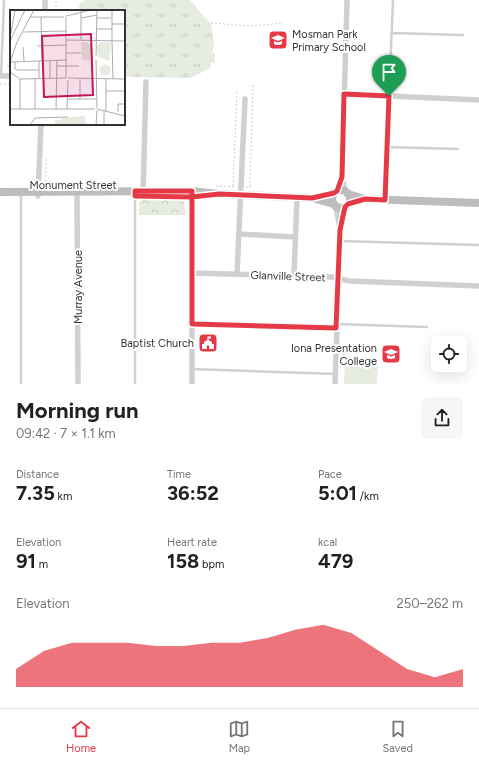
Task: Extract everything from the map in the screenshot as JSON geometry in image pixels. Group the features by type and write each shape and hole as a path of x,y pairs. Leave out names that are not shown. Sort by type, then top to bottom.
{"street":[{"path":"335,384 340,230 335,205 332,199 341,192 347,0"},
{"path":"139,194 146,82"},
{"path":"344,94 479,100"},
{"path":"237,274 245,99"},
{"path":"39,194 41,125"},
{"name":"Monument Street","path":"0,192 21,194 219,194 297,197 312,198 335,205"},
{"path":"340,230 350,199 341,192"},
{"name":"Monument Street","path":"312,198 341,192 365,199 479,203"},
{"name":"Murray Avenue","path":"77,193 78,384"},
{"name":"Monument Street","path":"0,196 21,194"},
{"path":"192,194 192,384"},
{"path":"294,276 297,197"},
{"name":"Monument Street","path":"347,206 365,199"},
{"path":"335,205 340,208 347,206"},
{"path":"239,234 295,237"},
{"name":"Glanville Street","path":"192,273 331,277 348,281 479,286"},
{"path":"192,324 337,326"}],"lane":[{"path":"1,76 2,15 4,0"},
{"path":"385,200 393,0"},
{"path":"391,33 463,35"},
{"path":"387,146 458,149"},
{"path":"21,194 21,384"},
{"path":"136,384 139,194"},
{"path":"340,241 479,245"},
{"path":"337,326 427,327"},
{"path":"192,369 335,374"}],"path":[{"path":"211,23 251,26 283,23"},
{"path":"210,186 251,187 254,84"},
{"path":"233,187 237,92"},
{"path":"46,155 45,178 47,185"}],"green space":[{"path":"85,0 190,0 211,23 214,44 210,68 191,78 125,77 125,10 79,10 80,3"},
{"path":"192,52 215,53 215,63 192,62"},
{"path":"142,200 182,200 184,202 186,215 139,215 139,203"},
{"path":"345,358 378,359 377,384 344,384"}],"place":[{"name":"Mosman Park Primary School","path":"278,40"},
{"name":"Baptist Church","path":"208,343"},
{"name":"Iona Presentation College","path":"391,354"}],"route":[{"path":"389,96 344,94 342,177 337,191 334,193 312,198 219,194 192,197 135,196 135,191 192,191 192,197 192,324 336,328 340,230 345,207 348,204 365,199 385,200 389,96"}]}
